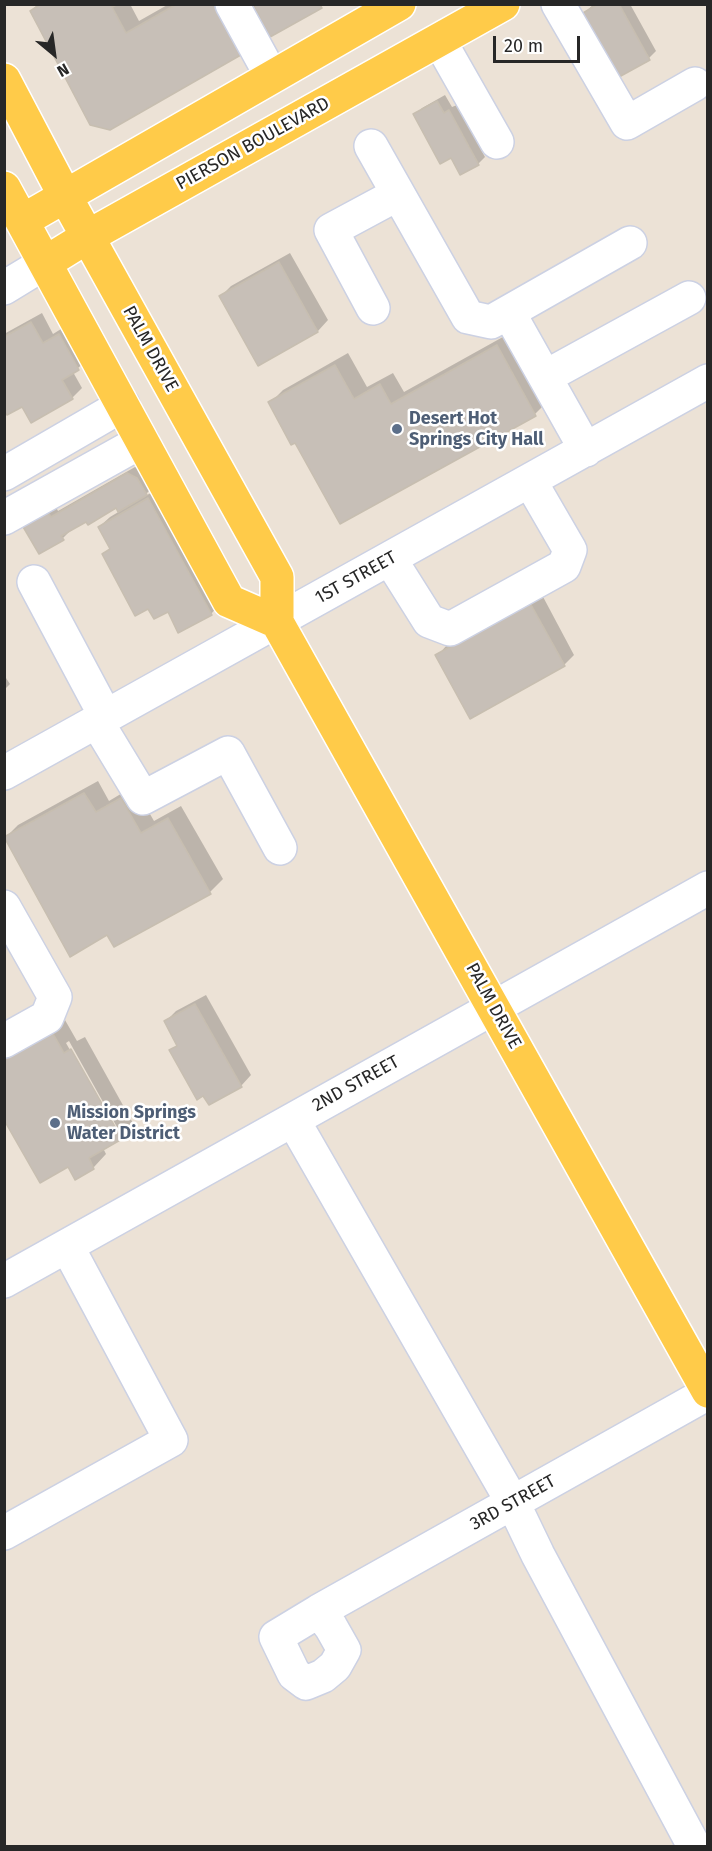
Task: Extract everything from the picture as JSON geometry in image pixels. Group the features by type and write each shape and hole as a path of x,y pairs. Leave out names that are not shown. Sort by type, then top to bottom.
{"main road":[{"path":"13,226 399,4"},
{"name":"PIERSON BOULEVARD","path":"45,263 87,237 503,4"},
{"name":"PALM DRIVE","path":"4,80 87,237 277,577 277,622 708,1392"},
{"path":"4,188 13,226 45,263 229,601 277,622"}],"street":[{"path":"232,4 272,77"},
{"path":"558,4 627,123 695,84"},
{"path":"439,40 497,142"},
{"path":"371,146 468,317 491,322 630,243"},
{"path":"373,308 331,230 398,194"},
{"name":"PIERSON BOULEVARD","path":"4,288 45,263"},
{"path":"545,377 688,298"},
{"path":"508,313 586,450"},
{"name":"1ST STREET","path":"4,773 708,381"},
{"path":"4,474 123,405"},
{"path":"4,518 142,441"},
{"path":"390,559 429,621 450,629 564,566 570,550 530,481"},
{"path":"34,582 143,798 228,753 280,848"},
{"name":"2ND STREET","path":"4,1281 708,888"},
{"path":"4,907 55,997 47,1017 4,1041"},
{"path":"293,1120 513,1503 538,1555 694,1846"},
{"path":"4,1533 171,1440 67,1246"},
{"name":"3RD STREET","path":"319,1611 708,1392"}],"building":[{"path":"41,4 118,4 112,7 126,33 177,4 219,4 246,52 110,130 90,125 30,11"},
{"path":"253,4 320,4 322,8 270,37"},
{"path":"598,4 619,4 650,60 619,77 583,13"},
{"path":"437,101 444,113 449,110 479,165 460,175 451,158 440,164 413,114"},
{"path":"279,262 318,332 258,366 219,296"},
{"path":"31,322 43,343 59,334 79,370 62,380 73,399 31,423 22,407 7,415 4,411 4,337"},
{"name":"Desert Hot Springs City Hall","path":"497,345 536,416 340,524 295,443 291,445 268,402 335,365 354,399 380,384 391,404"},
{"path":"127,473 137,478 147,495 118,512 116,508 88,525 86,522 61,536 64,540 39,554 22,525 47,511 51,517"},
{"path":"148,498 212,615 178,633 168,612 154,619 148,609 135,616 102,554 110,549 98,527"},
{"path":"530,603 565,666 470,719 435,655"},
{"path":"84,793 96,812 121,798 141,833 168,818 211,894 114,947 107,935 70,957 4,837"},
{"path":"195,1004 242,1087 209,1105 203,1096 197,1100 169,1050 177,1046 164,1021"},
{"path":"52,1032 64,1053 71,1049 122,1139 89,1158 94,1169 75,1180 68,1167 40,1183 4,1120 4,1058"}],"place":[{"name":"Desert Hot Springs City Hall","path":"397,429"},
{"name":"Mission Springs Water District","path":"55,1123"}]}
